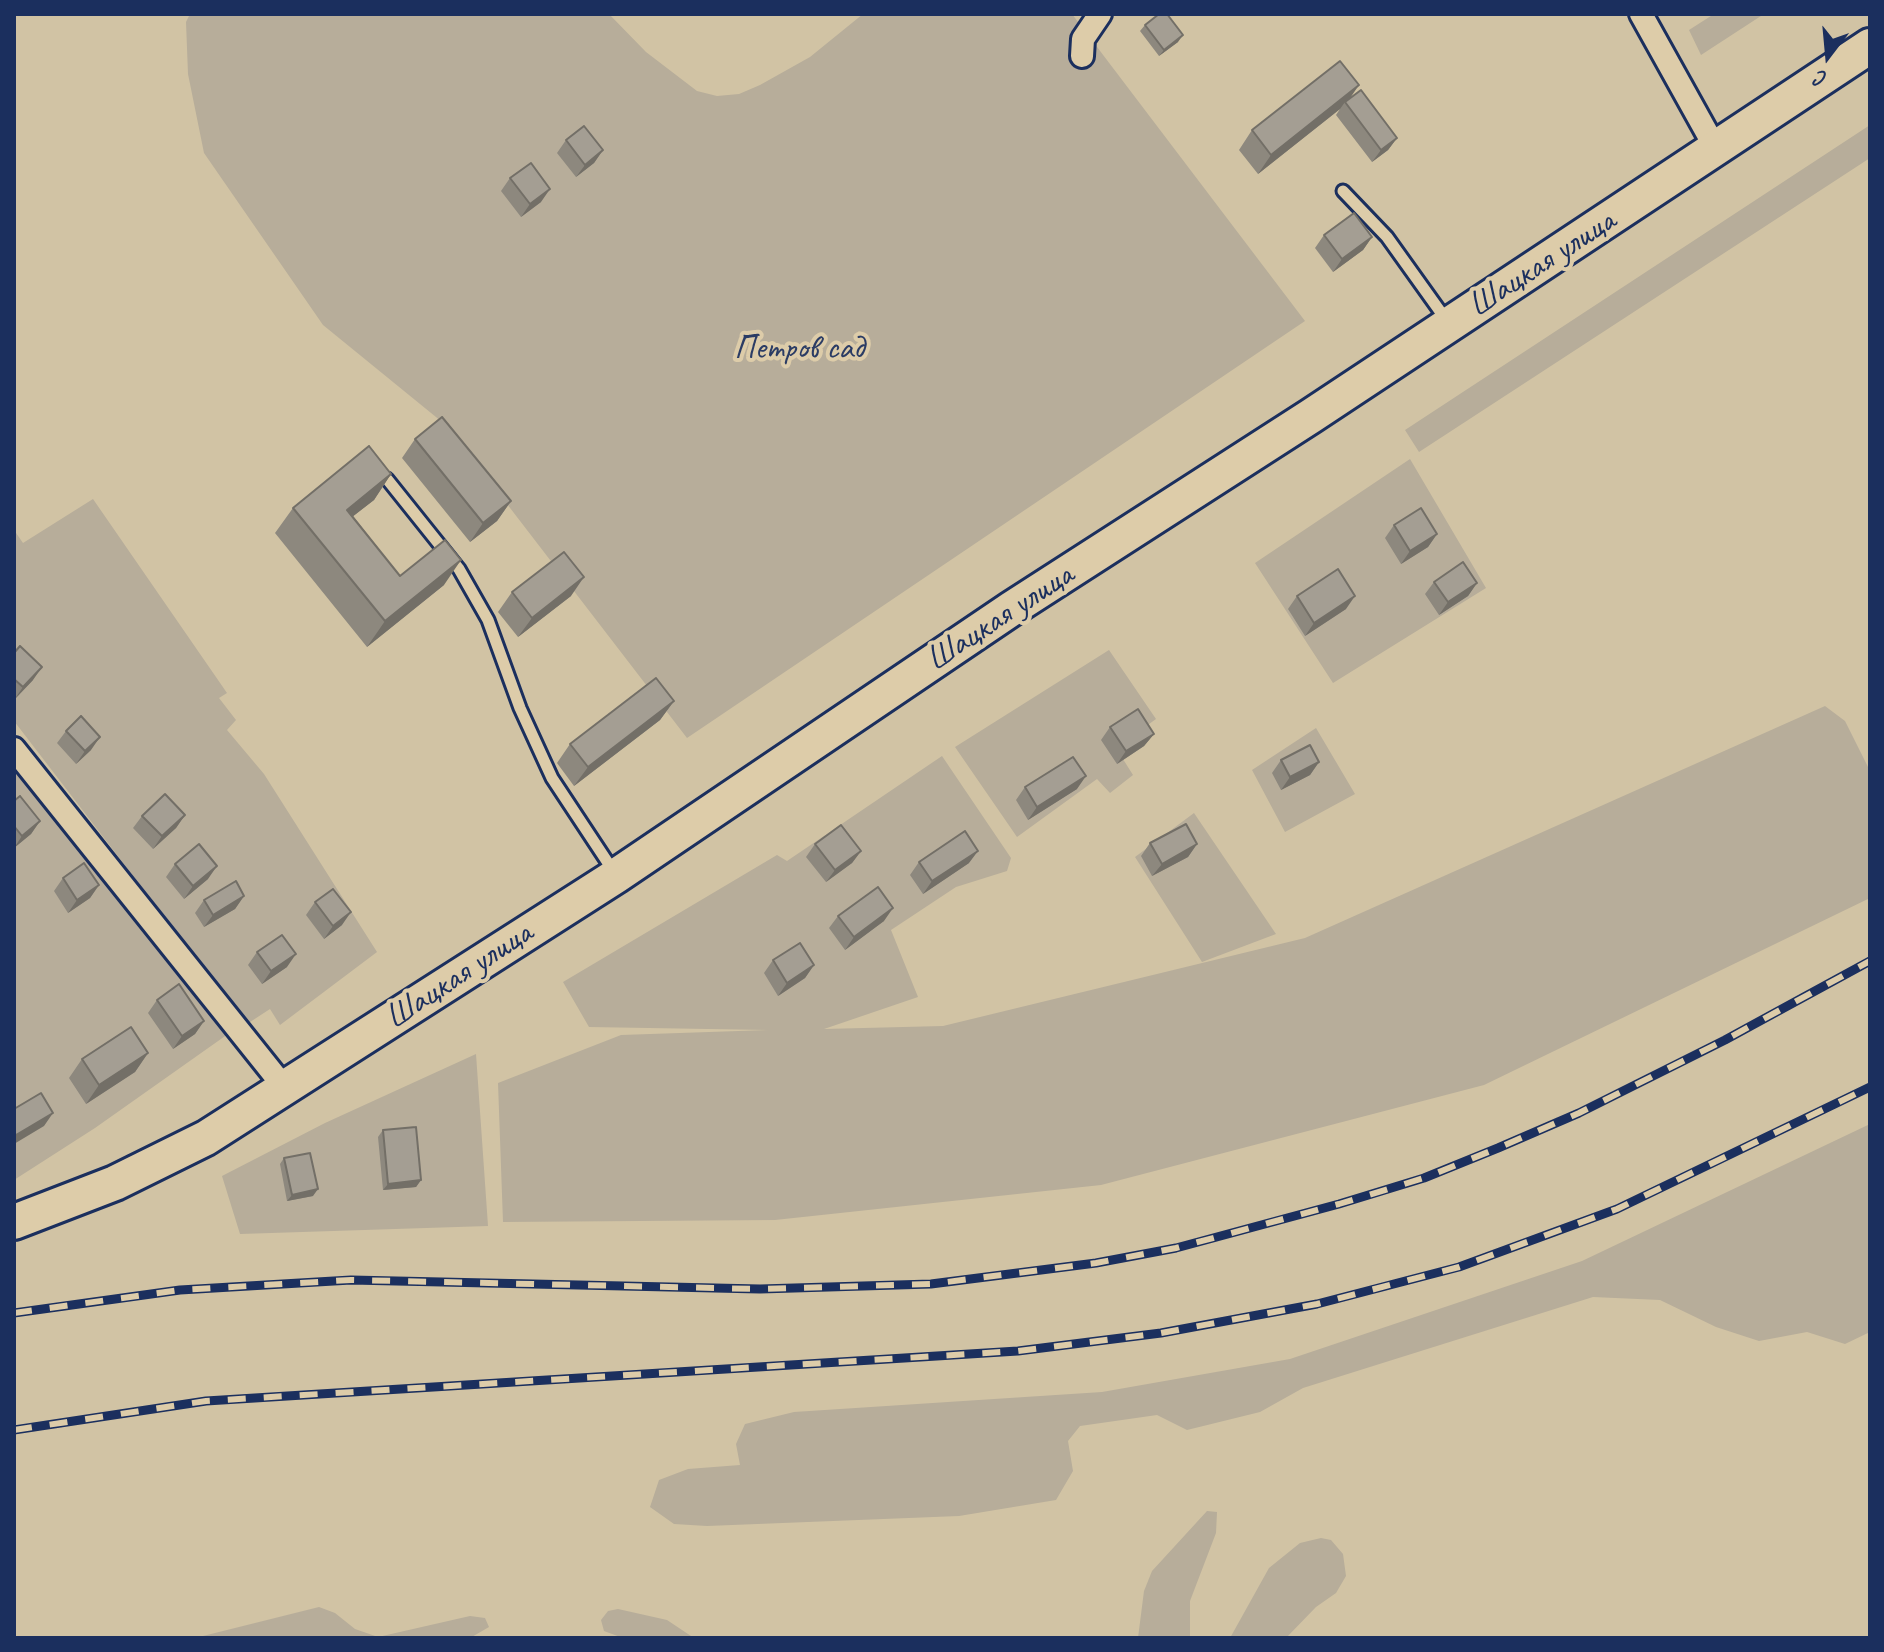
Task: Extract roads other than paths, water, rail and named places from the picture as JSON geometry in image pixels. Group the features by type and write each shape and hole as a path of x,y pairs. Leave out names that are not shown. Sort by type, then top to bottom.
{"main road":[{"name":"Шацкая улица","path":"14,1222 115,1183 206,1138 616,876 1011,609 1450,325 1870,46"}],"street":[{"path":"1082,56 1083,39 1100,14"},
{"path":"1641,14 1716,149"},
{"path":"14,749 284,1087"}],"lane":[{"path":"1343,191 1387,237 1450,325"},
{"path":"387,479 459,569 488,620 520,708 552,778 616,876"}],"railway":[{"path":"14,1313 180,1290 351,1280 760,1289 931,1284 1096,1263 1176,1248 1424,1178 1498,1148 1579,1113 1725,1040 1870,961"},
{"path":"14,1430 206,1401 1018,1351 1161,1333 1317,1304 1459,1267 1617,1209 1870,1087"}],"park label":[{"name":"Петров сад","path":"799,349"}]}
